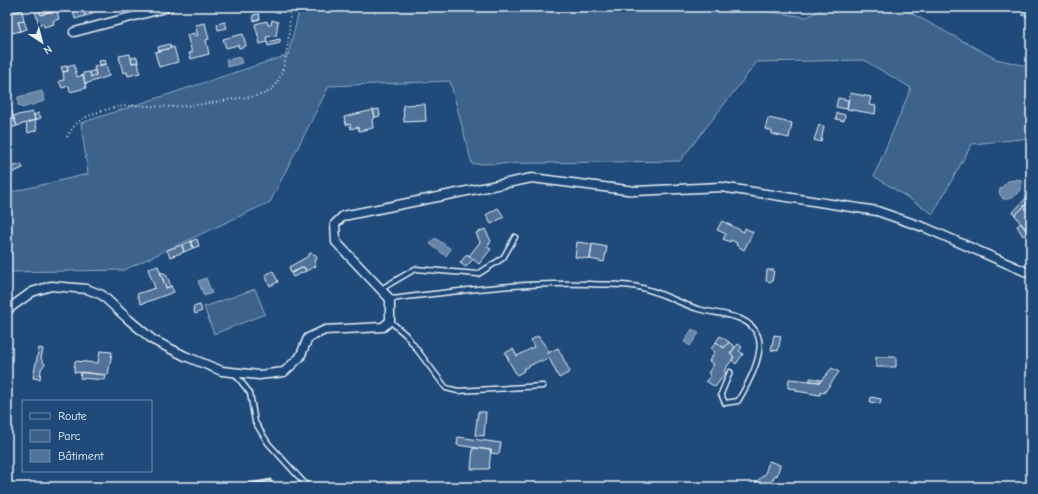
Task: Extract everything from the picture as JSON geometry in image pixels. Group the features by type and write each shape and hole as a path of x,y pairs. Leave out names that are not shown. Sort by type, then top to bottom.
{"street":[{"path":"74,32 138,11 169,7"},
{"path":"7,310 32,292 51,286 87,289 102,295 128,320 153,340 185,356 222,371 259,375 284,372 300,357 308,338 319,332 325,330 383,327 390,321 390,299 336,242 335,224 343,216 532,178 635,191 721,187 877,211 926,228 1031,274"}],"lane":[{"path":"381,290 415,269 478,274 503,258 515,237"},
{"path":"390,299 510,285 553,283 638,287 698,309 734,316 752,326 759,337 760,350 748,385 738,402 725,403 721,394 730,372"},
{"path":"390,321 406,335 446,388 458,391 543,386"},
{"path":"234,372 250,393 255,422 268,443 308,487"}],"path":[{"path":"67,137 75,123 83,118 114,106 131,104 182,106 255,96 271,91 278,82 283,68 290,7"}],"green space":[{"path":"300,7 747,7 748,9 807,17 826,7 900,7 996,59 1031,67 1031,138 972,144 933,214 874,176 911,88 864,60 757,62 680,161 472,164 450,81 329,86 270,202 124,270 7,272 7,193 88,174 81,123 288,55"},
{"path":"255,289 265,314 214,334 204,307"}],"shaded area":[{"path":"240,57 242,63 228,67 226,60"},
{"path":"42,91 45,101 22,108 18,105 18,97"},
{"path":"1019,179 1022,182 1022,185 1019,192 1013,197 1003,199 999,193 1000,189 1008,181"},
{"path":"435,238 451,249 446,256 430,244"},
{"path":"206,278 212,293 204,296 198,281"},
{"path":"692,329 699,333 690,346 684,342"}],"building":[{"path":"21,7 22,10 7,14 7,10"},
{"path":"34,7 39,7 41,15 51,11 51,13 57,11 59,19 53,21 54,24 44,27 43,23 39,25"},
{"path":"49,7 56,7 57,11 51,13 51,11 41,15 39,10"},
{"path":"72,7 98,7 98,11 92,12 92,10 84,12 85,16 75,19"},
{"path":"1024,7 1031,8 1031,18 1022,15"},
{"path":"22,10 24,21 18,22 21,31 7,34 7,14"},
{"path":"92,10 92,14 85,16 84,12"},
{"path":"259,14 260,19 254,21 253,15"},
{"path":"272,20 278,22 276,36 266,37 267,42 260,44 255,24 267,21 268,25 271,25"},
{"path":"24,21 27,29 21,31 18,22"},
{"path":"225,22 227,28 218,30 217,24"},
{"path":"205,23 209,39 206,40 209,54 191,59 189,53 192,53 187,35 195,33 195,36 198,35 195,25"},
{"path":"243,34 246,46 239,48 238,45 226,48 223,39"},
{"path":"280,39 280,43 268,46 267,42"},
{"path":"170,44 171,48 159,51 158,47"},
{"path":"174,47 178,62 159,67 155,52"},
{"path":"130,54 132,63 138,62 140,73 128,76 127,72 123,73 119,56"},
{"path":"137,57 138,62 132,63 131,58"},
{"path":"105,60 106,64 100,65 99,61"},
{"path":"74,64 77,77 83,75 86,88 70,92 69,86 62,88 59,81 64,80 63,72 68,71 67,66"},
{"path":"106,64 109,76 85,84 83,73 90,72 91,77 96,75 94,67"},
{"path":"67,66 68,71 63,72 61,67"},
{"path":"95,70 96,75 91,77 90,72"},
{"path":"850,93 871,97 869,105 876,106 875,114 847,109"},
{"path":"838,98 848,100 847,109 836,107"},
{"path":"425,104 426,121 404,122 403,105"},
{"path":"379,109 380,116 375,117 373,110"},
{"path":"373,110 375,117 372,120 373,128 359,131 358,127 351,129 350,124 346,125 344,117"},
{"path":"12,111 14,119 7,121 7,113"},
{"path":"33,112 35,120 17,126 13,116"},
{"path":"39,113 41,118 35,120 34,115"},
{"path":"837,113 845,115 844,121 836,119"},
{"path":"768,118 792,123 789,138 772,134 772,131 765,129"},
{"path":"14,119 17,126 7,129 7,121"},
{"path":"35,120 37,130 28,133 26,123"},
{"path":"819,125 824,126 821,142 814,140"},
{"path":"21,164 23,168 7,175 7,168"},
{"path":"1031,193 1031,200 1015,215 1013,212"},
{"path":"1031,199 1031,226 1029,224 1024,228 1015,215"},
{"path":"498,208 504,217 491,224 486,215"},
{"path":"722,221 744,232 745,228 753,232 744,250 736,245 737,243 731,240 730,242 723,239 726,234 717,230"},
{"path":"1021,223 1028,233 1023,236 1017,226"},
{"path":"1029,224 1031,231 1028,233 1024,228"},
{"path":"485,229 491,241 487,247 491,249 479,264 469,256 480,242 476,233"},
{"path":"197,239 199,246 193,248 191,241"},
{"path":"191,241 193,248 184,252 182,245"},
{"path":"577,242 592,244 590,259 575,257"},
{"path":"592,244 607,247 604,262 590,259"},
{"path":"182,245 184,252 170,257 167,250"},
{"path":"310,253 316,255 317,259 314,261 316,266 306,271 304,267 291,273 289,267 307,257"},
{"path":"467,254 473,259 466,267 460,263"},
{"path":"158,266 166,288 171,286 174,292 141,304 137,294 155,288 148,269"},
{"path":"304,267 306,271 293,277 291,273"},
{"path":"767,270 774,270 772,282 766,281"},
{"path":"273,271 278,282 270,286 265,275"},
{"path":"160,272 166,274 171,286 166,288"},
{"path":"200,305 202,311 195,314 193,307"},
{"path":"774,335 781,336 778,351 771,350"},
{"path":"538,336 549,351 546,354 558,348 570,372 559,378 549,358 542,362 541,360 523,369 524,371 517,375 505,353 513,349 517,356 534,347 531,340"},
{"path":"720,336 729,342 724,348 716,342"},
{"path":"716,342 724,348 729,342 735,347 730,354 734,357 724,371 726,373 715,387 706,381 711,375 708,373 714,364 709,361 715,352 711,349"},
{"path":"738,344 742,347 739,351 743,354 736,364 732,360 734,357 730,354"},
{"path":"39,348 43,349 41,359 45,364 41,369 40,379 33,378"},
{"path":"100,351 112,352 108,375 74,372 75,361 98,363"},
{"path":"876,357 896,357 896,367 876,367"},
{"path":"832,368 839,372 824,393 820,392 820,395 796,391 797,389 788,388 789,379 820,382"},
{"path":"81,372 106,375 105,380 80,378"},
{"path":"810,378 822,380 820,382 810,381"},
{"path":"871,397 881,399 880,404 870,402"},
{"path":"478,412 486,412 484,436 475,435"},
{"path":"458,437 501,443 499,454 491,453 491,450 457,445"},
{"path":"473,448 491,450 489,469 471,469"},
{"path":"769,461 780,465 777,476 775,475 772,481 775,485 773,487 755,487 757,485 755,483 765,474"},
{"path":"271,479 239,487 233,486"},
{"path":"271,480 273,487 239,487"}]}
